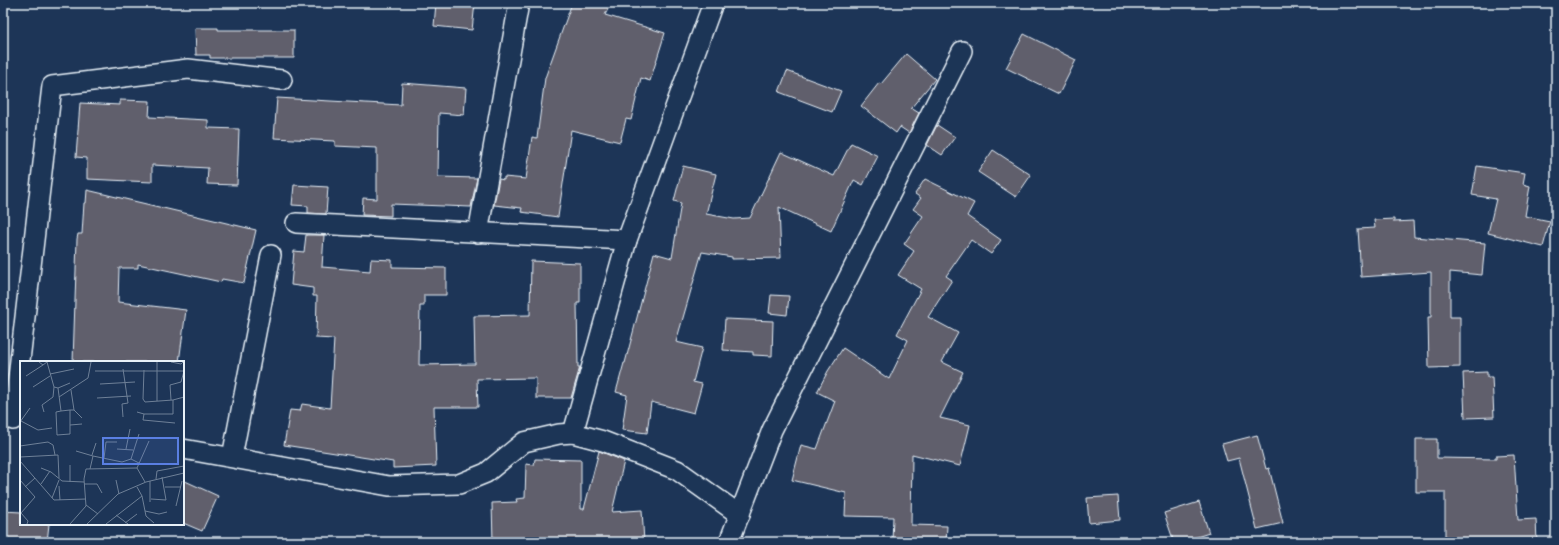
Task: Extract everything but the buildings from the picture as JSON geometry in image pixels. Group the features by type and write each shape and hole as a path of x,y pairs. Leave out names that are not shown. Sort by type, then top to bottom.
{"street":[{"path":"478,233 519,3"},
{"path":"573,433 627,240 713,3"},
{"path":"729,542 772,430 962,51"},
{"path":"12,420 52,86 188,69 282,80"},
{"path":"296,223 627,240"},
{"path":"232,457 271,255"},
{"path":"184,448 389,486 459,484 486,473 524,442 559,434 573,433 603,441 677,470 740,515"}]}
